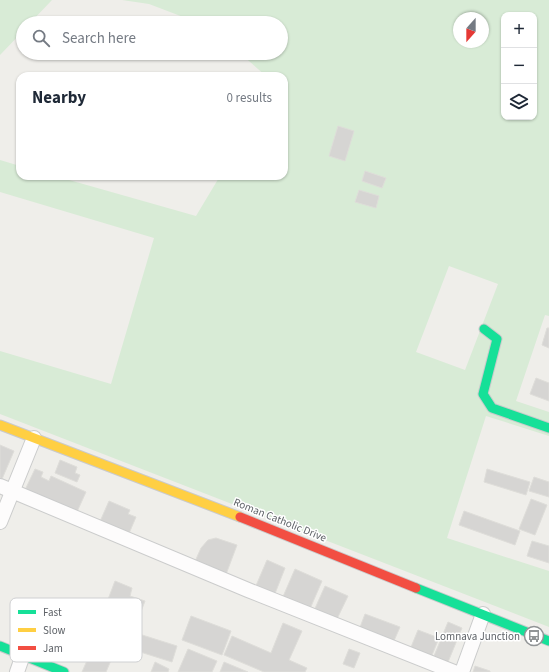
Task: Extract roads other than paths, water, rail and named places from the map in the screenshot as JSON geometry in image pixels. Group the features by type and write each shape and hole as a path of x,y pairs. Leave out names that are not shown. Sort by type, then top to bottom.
{"street":[{"path":"484,329 497,339 483,394 492,408 549,428"},
{"name":"Roman Catholic Drive","path":"0,425 549,641"},
{"path":"0,522 6,488 34,438"},
{"path":"6,488 248,590 454,672"},
{"path":"462,672 483,614"},
{"path":"0,646 10,650"},
{"path":"17,672 21,662"},
{"path":"40,662 64,672"}],"place":[{"name":"Lomnava Junction","path":"534,636"}]}
